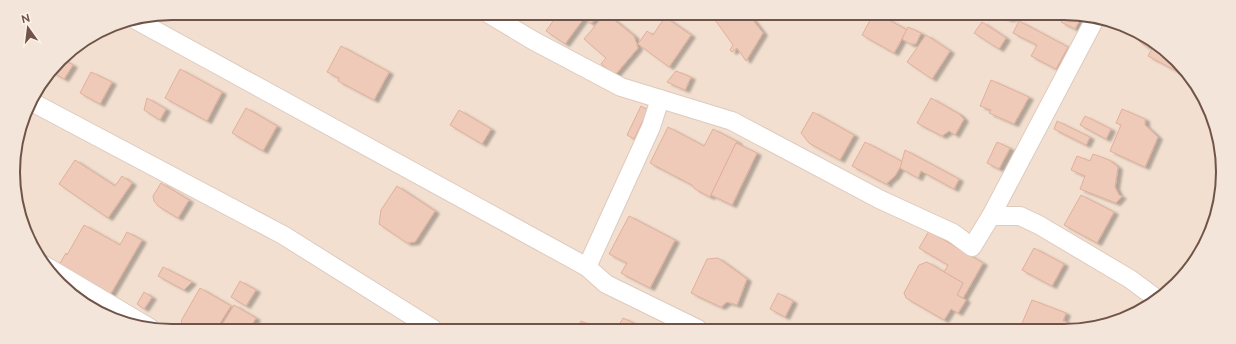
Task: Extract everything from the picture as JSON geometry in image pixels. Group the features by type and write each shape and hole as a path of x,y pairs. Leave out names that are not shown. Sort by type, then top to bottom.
{"street":[{"path":"500,20 621,87 732,121 879,199 952,233 972,247 991,216 1093,23"},
{"path":"142,23 587,268 606,284 688,324"},
{"path":"587,268 651,127 660,99"},
{"path":"36,104 283,235 427,324"},
{"path":"991,216 1020,216 1040,225 1130,280 1152,296"},
{"path":"61,275 136,320"}],"shaded area":[{"path":"162,20 1084,21 1113,28 1140,40 1157,51 1185,79 1196,96 1211,133 1216,162 1215,192 1208,221 1196,248 1185,265 1157,293 1140,304 1113,316 1084,323 152,323 123,316 96,304 79,293 51,265 40,248 28,221 21,192 20,162 28,123 40,96 51,79 79,51 96,40 123,28"}],"building":[{"path":"554,20 583,20 565,44 546,31"},
{"path":"586,20 594,20 591,24"},
{"path":"600,20 614,20 634,36 638,48 615,75 601,64 606,58 584,39"},
{"path":"663,20 669,20 691,35 669,67 638,44 647,31 653,35"},
{"path":"715,20 753,20 763,33 746,61 737,48 732,52 730,50 733,45"},
{"path":"870,20 889,20 907,30 894,53 862,35"},
{"path":"1062,20 1080,21 1075,29 1061,22"},
{"path":"1019,21 1068,47 1056,69 1031,56 1037,45 1013,33"},
{"path":"982,22 1006,38 999,49 974,33"},
{"path":"908,27 921,33 916,44 910,44 902,39"},
{"path":"926,35 950,51 932,79 907,62"},
{"path":"1139,40 1148,46 1145,46"},
{"path":"341,46 389,72 374,100 338,81 339,78 327,72"},
{"path":"1152,48 1157,51 1177,71 1148,56"},
{"path":"68,62 73,65 64,79 56,74"},
{"path":"180,69 222,92 207,121 165,98"},
{"path":"676,71 691,77 685,90 667,82"},
{"path":"91,72 112,82 100,104 80,93"},
{"path":"991,80 1029,97 1014,124 989,113 991,110 980,106"},
{"path":"147,98 166,109 160,120 144,110"},
{"path":"931,98 959,114 964,119 955,135 949,131 942,136 917,123"},
{"path":"641,106 648,110 634,139 627,135"},
{"path":"246,108 277,126 263,151 232,133"},
{"path":"1122,109 1145,119 1145,125 1158,137 1145,167 1110,151 1121,125 1116,123"},
{"path":"459,110 491,129 482,144 450,125"},
{"path":"813,112 854,135 840,160 809,143 801,133"},
{"path":"1085,116 1111,129 1106,139 1080,125"},
{"path":"1057,121 1090,137 1086,145 1054,129"},
{"path":"668,127 704,146 713,129 738,142 736,143 710,197 695,189 692,185 650,163"},
{"path":"865,142 903,162 895,176 887,183 888,185 852,166"},
{"path":"997,142 1010,148 999,169 987,163"},
{"path":"736,143 757,153 732,205 711,195"},
{"path":"905,150 959,179 954,189 921,171 918,178 900,168"},
{"path":"1093,154 1109,160 1118,167 1115,187 1119,195 1122,196 1116,203 1080,189 1085,176 1071,170 1077,156 1090,161"},
{"path":"75,160 115,186 122,176 132,183 108,218 59,184"},
{"path":"161,183 189,200 178,218 158,206 154,201 153,196"},
{"path":"397,186 435,211 415,242 407,243 379,224 381,210"},
{"path":"1081,195 1114,212 1097,243 1064,225"},
{"path":"629,216 675,240 650,288 621,273 627,263 609,254"},
{"path":"84,225 120,245 127,232 142,240 110,295 59,265 66,253 67,255"},
{"path":"929,231 983,263 963,298 957,295 963,283 944,272 948,265 919,248"},
{"path":"1034,248 1064,264 1052,286 1022,270"},
{"path":"718,258 747,279 737,305 727,302 721,307 691,293 707,259"},
{"path":"927,262 963,283 957,295 966,300 958,313 951,309 944,320 906,298 904,293 919,265"},
{"path":"163,267 192,282 184,290 158,276"},
{"path":"240,281 256,290 246,306 231,297"},
{"path":"200,288 231,306 220,324 181,324"},
{"path":"144,292 152,297 144,309 137,304"},
{"path":"778,293 793,301 785,317 770,309"},
{"path":"1032,300 1066,313 1063,321 1067,322 1066,324 1022,324"},
{"path":"234,305 256,318 252,324 222,324"},
{"path":"623,318 636,324 620,324"},
{"path":"581,321 587,324 580,324"}]}
